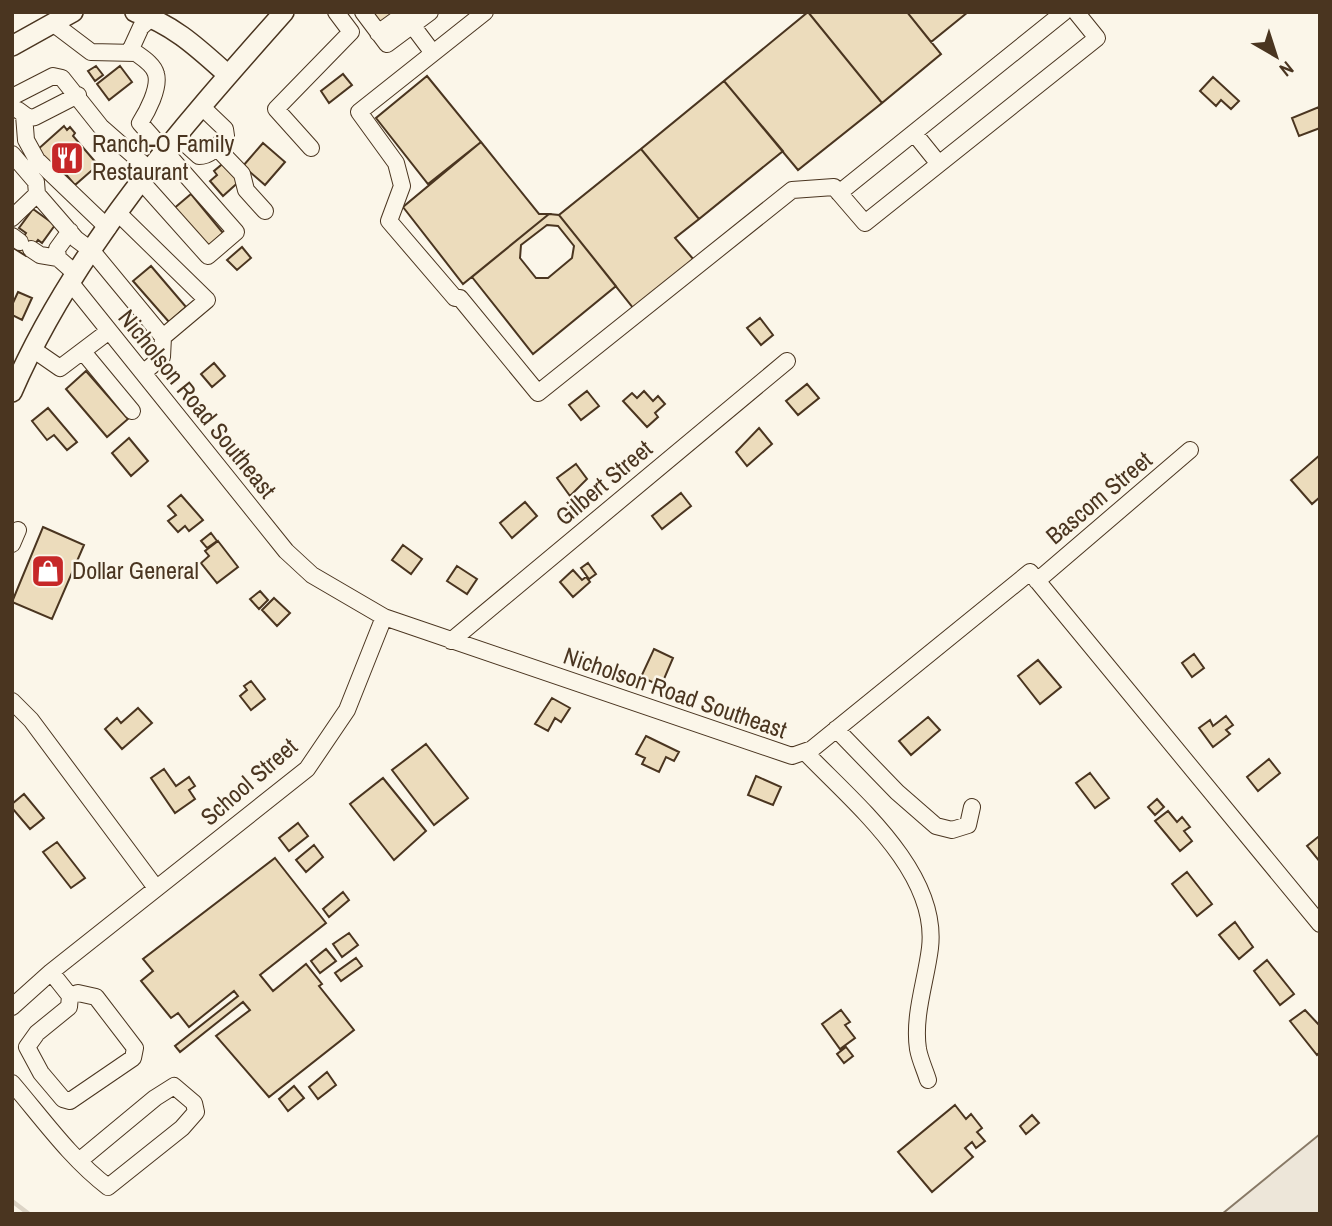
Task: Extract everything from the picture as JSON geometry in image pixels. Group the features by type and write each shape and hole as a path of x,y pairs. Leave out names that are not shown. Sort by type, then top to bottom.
{"main road":[{"path":"12,46 73,12"},
{"path":"54,24 88,12"},
{"path":"12,393 73,278 145,176 284,12"},
{"path":"146,14 185,36 228,75"}],"street":[{"path":"311,148 276,109 351,32 337,12"},
{"path":"363,12 387,44 418,16 433,53"},
{"path":"485,12 359,112 396,163 402,186 389,221 455,298 460,298 538,393 792,190 834,187 865,223 1097,38 1076,12"},
{"path":"839,193 1065,12"},
{"path":"130,51 146,14"},
{"path":"54,24 91,52 136,53 156,73 147,112 140,123 236,232 208,256 62,78 53,76 12,99 24,116 26,140 37,160 207,300 163,337"},
{"path":"24,116 40,116 78,95"},
{"path":"177,137 199,156 210,154 226,136 225,130 202,107"},
{"path":"914,133 939,164"},
{"path":"216,147 242,174 246,190 265,211"},
{"path":"12,154 36,182 37,194 92,251 163,337 162,357 143,373"},
{"path":"12,218 37,194"},
{"path":"21,242 40,256 58,258 57,249 70,231"},
{"name":"Nicholson Road Southeast","path":"58,258 109,331 286,551 312,575 384,617 792,757 806,752 836,730 1030,572 1037,581"},
{"path":"34,350 60,368 109,331"},
{"path":"84,352 132,411"},
{"name":"Gilbert Street","path":"451,641 787,361"},
{"name":"Bascom Street","path":"1037,581 1190,450"},
{"path":"1037,581 1320,924"},
{"name":"School Street","path":"12,1007 51,972 307,769 346,710 384,617"},
{"path":"12,701 31,720 156,888"},
{"path":"836,730 897,792 936,826 962,829 968,825 972,807"},
{"path":"806,752 905,861 922,889 930,920 930,945 919,1016 918,1049 928,1080"},
{"path":"51,972 70,996 69,1007 37,1033 27,1047 41,1073 63,1099 70,1101 133,1058 135,1048 96,997 78,993 70,996"},
{"path":"12,1083 79,1161 108,1187 182,1128 196,1112 194,1103 174,1086 155,1098 79,1161"}],"shaded area":[{"path":"1320,1134 1320,1214 1222,1214"}],"building":[{"path":"371,12 395,12 380,23"},
{"path":"808,12 907,12 941,54 882,103"},
{"path":"808,12 882,103 798,170 724,81"},
{"path":"907,12 968,12 931,42"},
{"path":"96,66 103,75 95,81 88,71"},
{"path":"120,66 132,82 109,100 97,84"},
{"path":"343,74 352,85 329,103 321,91"},
{"path":"427,76 481,142 428,184 376,118"},
{"path":"1213,77 1239,101 1231,109 1221,100 1216,106 1200,91"},
{"path":"724,81 783,151 699,219 641,149"},
{"path":"1319,107 1320,128 1299,136 1292,118"},
{"name":"Ranch-O Family Restaurant","path":"64,126 67,130 70,127 75,133 73,136 98,165 75,185 63,171 57,176 36,151"},
{"path":"481,142 539,214 549,214 463,284 403,207"},
{"path":"263,143 285,162 265,185 243,166"},
{"path":"641,149 699,219 675,238 694,260 634,309 559,215"},
{"path":"226,161 242,179 223,196 210,181 217,175 214,171"},
{"path":"191,194 223,233 205,249 172,210"},
{"path":"33,209 55,225 42,243 38,240 26,256 15,249 26,233 19,228"},
{"path":"549,214 559,215 616,286 533,354 472,277","holes":["547,225 558,226 574,246 572,258 548,278 536,278 520,258 521,245"]},
{"path":"242,247 251,258 237,270 227,260"},
{"path":"151,266 186,307 169,322 133,281"},
{"path":"18,292 32,298 22,320 12,315 12,305"},
{"path":"760,318 773,335 761,345 747,328"},
{"path":"214,363 225,376 212,387 201,374"},
{"path":"86,371 128,419 107,437 66,389"},
{"path":"807,384 819,398 798,415 786,401"},
{"path":"587,391 599,406 581,420 569,405"},
{"path":"644,391 653,401 658,396 665,404 655,413 658,417 647,427 623,401 632,393 637,398"},
{"path":"48,408 77,442 67,450 54,435 47,440 32,421"},
{"path":"759,428 772,444 747,466 736,452"},
{"path":"129,438 148,461 131,476 112,453"},
{"path":"1320,455 1320,497 1312,504 1291,480"},
{"path":"576,464 587,479 570,496 557,478"},
{"path":"681,493 691,506 662,529 652,516"},
{"path":"181,495 203,520 189,531 185,526 178,532 168,521 176,515 168,506"},
{"path":"525,502 537,516 512,538 500,523"},
{"name":"Dollar General","path":"43,527 84,545 52,619 12,602"},
{"path":"211,533 217,541 207,548 201,541"},
{"path":"218,541 238,567 217,583 201,563 209,556 205,551"},
{"path":"403,545 422,559 411,574 392,560"},
{"path":"588,563 596,574 589,579 581,568"},
{"path":"457,566 477,579 467,594 447,581"},
{"path":"573,570 582,580 586,577 590,582 573,597 560,582"},
{"path":"260,591 268,600 259,609 250,599"},
{"path":"274,598 290,613 277,626 262,610"},
{"path":"654,649 673,658 661,686 641,677"},
{"path":"1194,654 1204,668 1192,677 1182,663"},
{"path":"1038,660 1061,687 1040,704 1018,676"},
{"path":"251,681 265,699 251,710 240,696 247,690 244,686"},
{"path":"552,698 570,708 561,722 555,718 548,731 535,724"},
{"path":"138,708 152,723 122,749 105,729 117,718 121,723"},
{"path":"1226,716 1233,725 1226,730 1230,734 1213,747 1199,728 1210,720 1213,726"},
{"path":"928,717 940,730 911,755 899,741"},
{"path":"646,736 679,752 674,761 666,757 659,772 642,764 645,758 636,754"},
{"path":"426,744 468,798 434,825 392,770"},
{"path":"1269,759 1280,773 1258,791 1247,777"},
{"path":"164,769 176,786 189,777 195,786 189,790 195,799 175,813 151,778"},
{"path":"1090,773 1109,798 1095,808 1076,783"},
{"path":"756,776 781,787 773,805 748,795"},
{"path":"383,778 426,831 394,860 350,804"},
{"path":"24,794 44,818 30,829 12,808 12,804"},
{"path":"1157,799 1164,807 1155,815 1148,807"},
{"path":"1168,811 1177,822 1182,817 1190,827 1184,831 1192,841 1180,851 1155,821"},
{"path":"298,823 308,836 289,851 279,838"},
{"path":"1318,837 1320,839 1320,862 1307,846"},
{"path":"57,842 85,878 71,888 43,852"},
{"path":"314,845 323,857 306,872 296,860"},
{"path":"275,858 326,923 260,975 273,991 306,964 322,984 319,986 354,1030 269,1097 216,1036 250,1010 243,1002 180,1052 175,1046 238,996 234,991 189,1027 178,1013 171,1018 141,981 153,971 143,959"},
{"path":"1187,872 1212,904 1197,916 1172,884"},
{"path":"343,892 349,900 329,917 323,909"},
{"path":"1235,922 1253,947 1239,959 1219,935"},
{"path":"349,933 358,945 342,957 333,944"},
{"path":"326,949 336,961 320,973 311,961"},
{"path":"356,958 362,966 341,981 335,973"},
{"path":"1267,960 1294,994 1280,1005 1254,971"},
{"path":"841,1010 850,1022 845,1025 855,1038 840,1049 822,1024"},
{"path":"1305,1010 1320,1026 1320,1052 1317,1055 1290,1021"},
{"path":"846,1047 853,1056 844,1063 837,1054"},
{"path":"327,1072 336,1085 318,1099 309,1087"},
{"path":"294,1086 304,1098 288,1111 279,1099"},
{"path":"955,1105 966,1119 971,1114 982,1128 977,1132 985,1141 976,1148 972,1142 965,1148 973,1157 932,1192 898,1152"},
{"path":"1032,1115 1039,1123 1026,1134 1020,1126"}],"waterway":[{"path":"12,1201 29,1214"}],"place":[{"name":"Ranch-O Family Restaurant","path":"67,158"},
{"name":"Dollar General","path":"48,571"}]}
